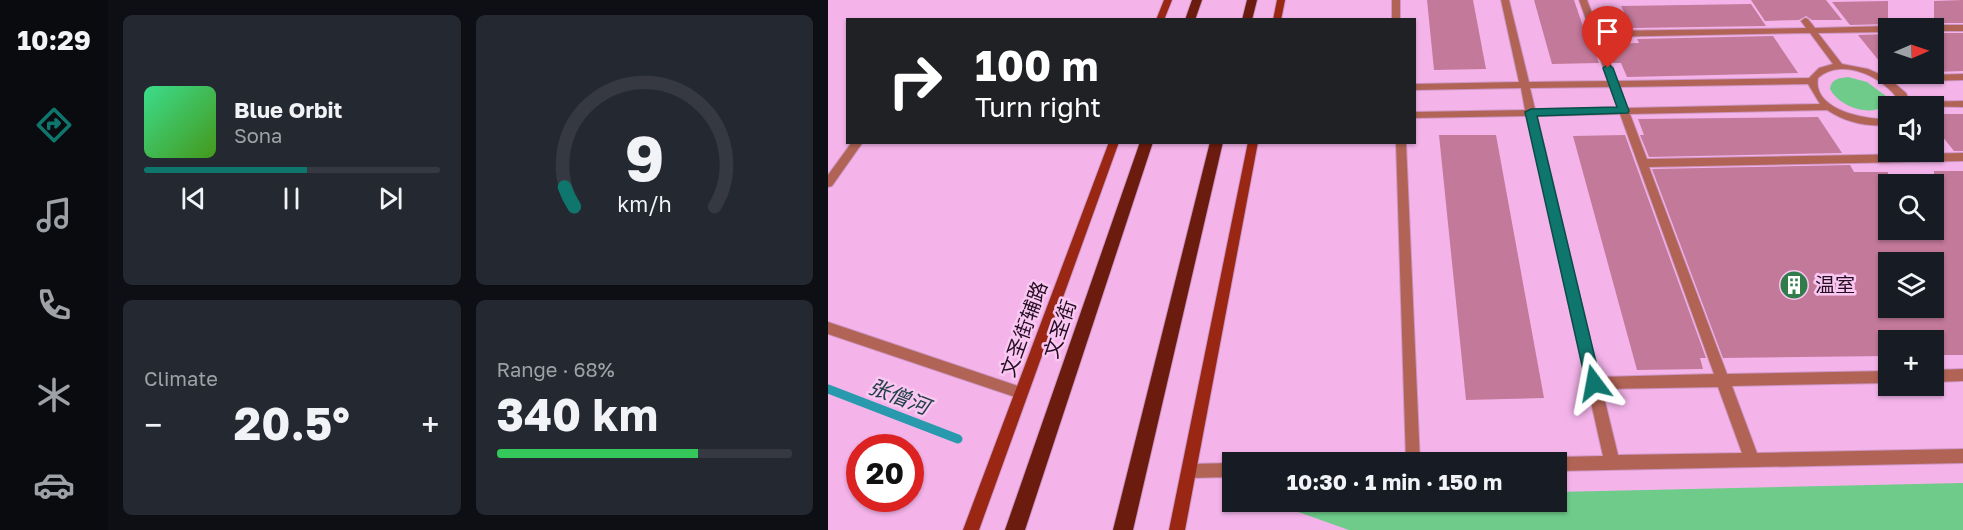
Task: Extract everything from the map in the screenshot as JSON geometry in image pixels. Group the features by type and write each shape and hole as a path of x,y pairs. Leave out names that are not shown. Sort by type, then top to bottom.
{"main road":[{"path":"1191,18 1197,0"},
{"path":"1248,18 1252,0"},
{"name":"文圣街","path":"1015,530 1146,144"},
{"path":"1122,530 1217,144"}],"street":[{"path":"1161,18 1168,0"},
{"path":"1277,18 1281,0"},
{"path":"1396,0 1396,18"},
{"path":"1505,0 1612,463"},
{"path":"1583,0 1752,460"},
{"path":"1805,21 1840,67"},
{"path":"1944,28 1963,28"},
{"path":"1596,34 1878,29"},
{"path":"1813,81 1820,72 1840,67 1856,69 1878,77"},
{"path":"1944,77 1963,77"},
{"path":"1416,87 1813,81"},
{"path":"1813,81 1816,94 1830,107 1852,118 1878,122"},
{"path":"1891,84 1904,96"},
{"path":"1944,105 1963,104"},
{"path":"1416,115 1830,107"},
{"path":"828,183 857,144"},
{"name":"文圣街辅路","path":"971,530 1113,144"},
{"path":"1177,530 1253,144"},
{"path":"1401,144 1413,452"},
{"path":"1643,163 1963,157"},
{"path":"828,328 1021,393"},
{"path":"1944,376 1963,375"},
{"path":"1594,383 1878,377"},
{"path":"1567,464 1963,456"},
{"path":"1189,471 1222,470"}],"green space":[{"path":"1848,77 1867,82 1886,96 1878,96 1878,109 1854,108 1840,100 1830,89 1832,83"},
{"path":"1963,483 1963,530 1349,530 1298,512 1567,512 1567,492"}],"building":[{"path":"1427,0 1473,0 1486,69 1434,70"},
{"path":"1534,0 1574,0 1589,44 1592,44 1599,63 1552,64"},
{"path":"1751,0 1826,0 1842,20 1812,20 1806,16 1799,20 1765,21"},
{"path":"1963,0 1963,23 1944,23 1944,18 1934,18 1934,1"},
{"path":"1888,1 1888,18 1878,18 1878,24 1850,25 1832,2"},
{"path":"1751,4 1766,26 1632,28 1621,6"},
{"path":"1944,33 1963,33 1963,71 1944,72"},
{"path":"1878,34 1878,60 1858,35"},
{"path":"1773,36 1798,73 1627,77 1621,63 1613,63 1606,44 1639,43 1637,39"},
{"path":"1944,114 1963,114 1963,151 1954,151 1944,138"},
{"path":"1818,117 1842,153 1649,157 1640,135 1644,135 1638,119"},
{"path":"1439,135 1496,135 1544,398 1466,400"},
{"path":"1625,135 1706,358 1700,358 1703,369 1637,370 1573,136"},
{"name":"温室","path":"1850,165 1854,172 1888,172 1888,174 1878,174 1878,240 1944,240 1944,174 1934,174 1934,171 1963,171 1963,355 1944,355 1944,330 1878,330 1878,356 1723,358 1652,169"}],"waterway":[{"name":"张僧河","path":"828,389 958,439"}],"place":[{"name":"温室","path":"1794,285"}],"route":[{"path":"1594,383 1531,112 1624,111 1608,68"}]}
